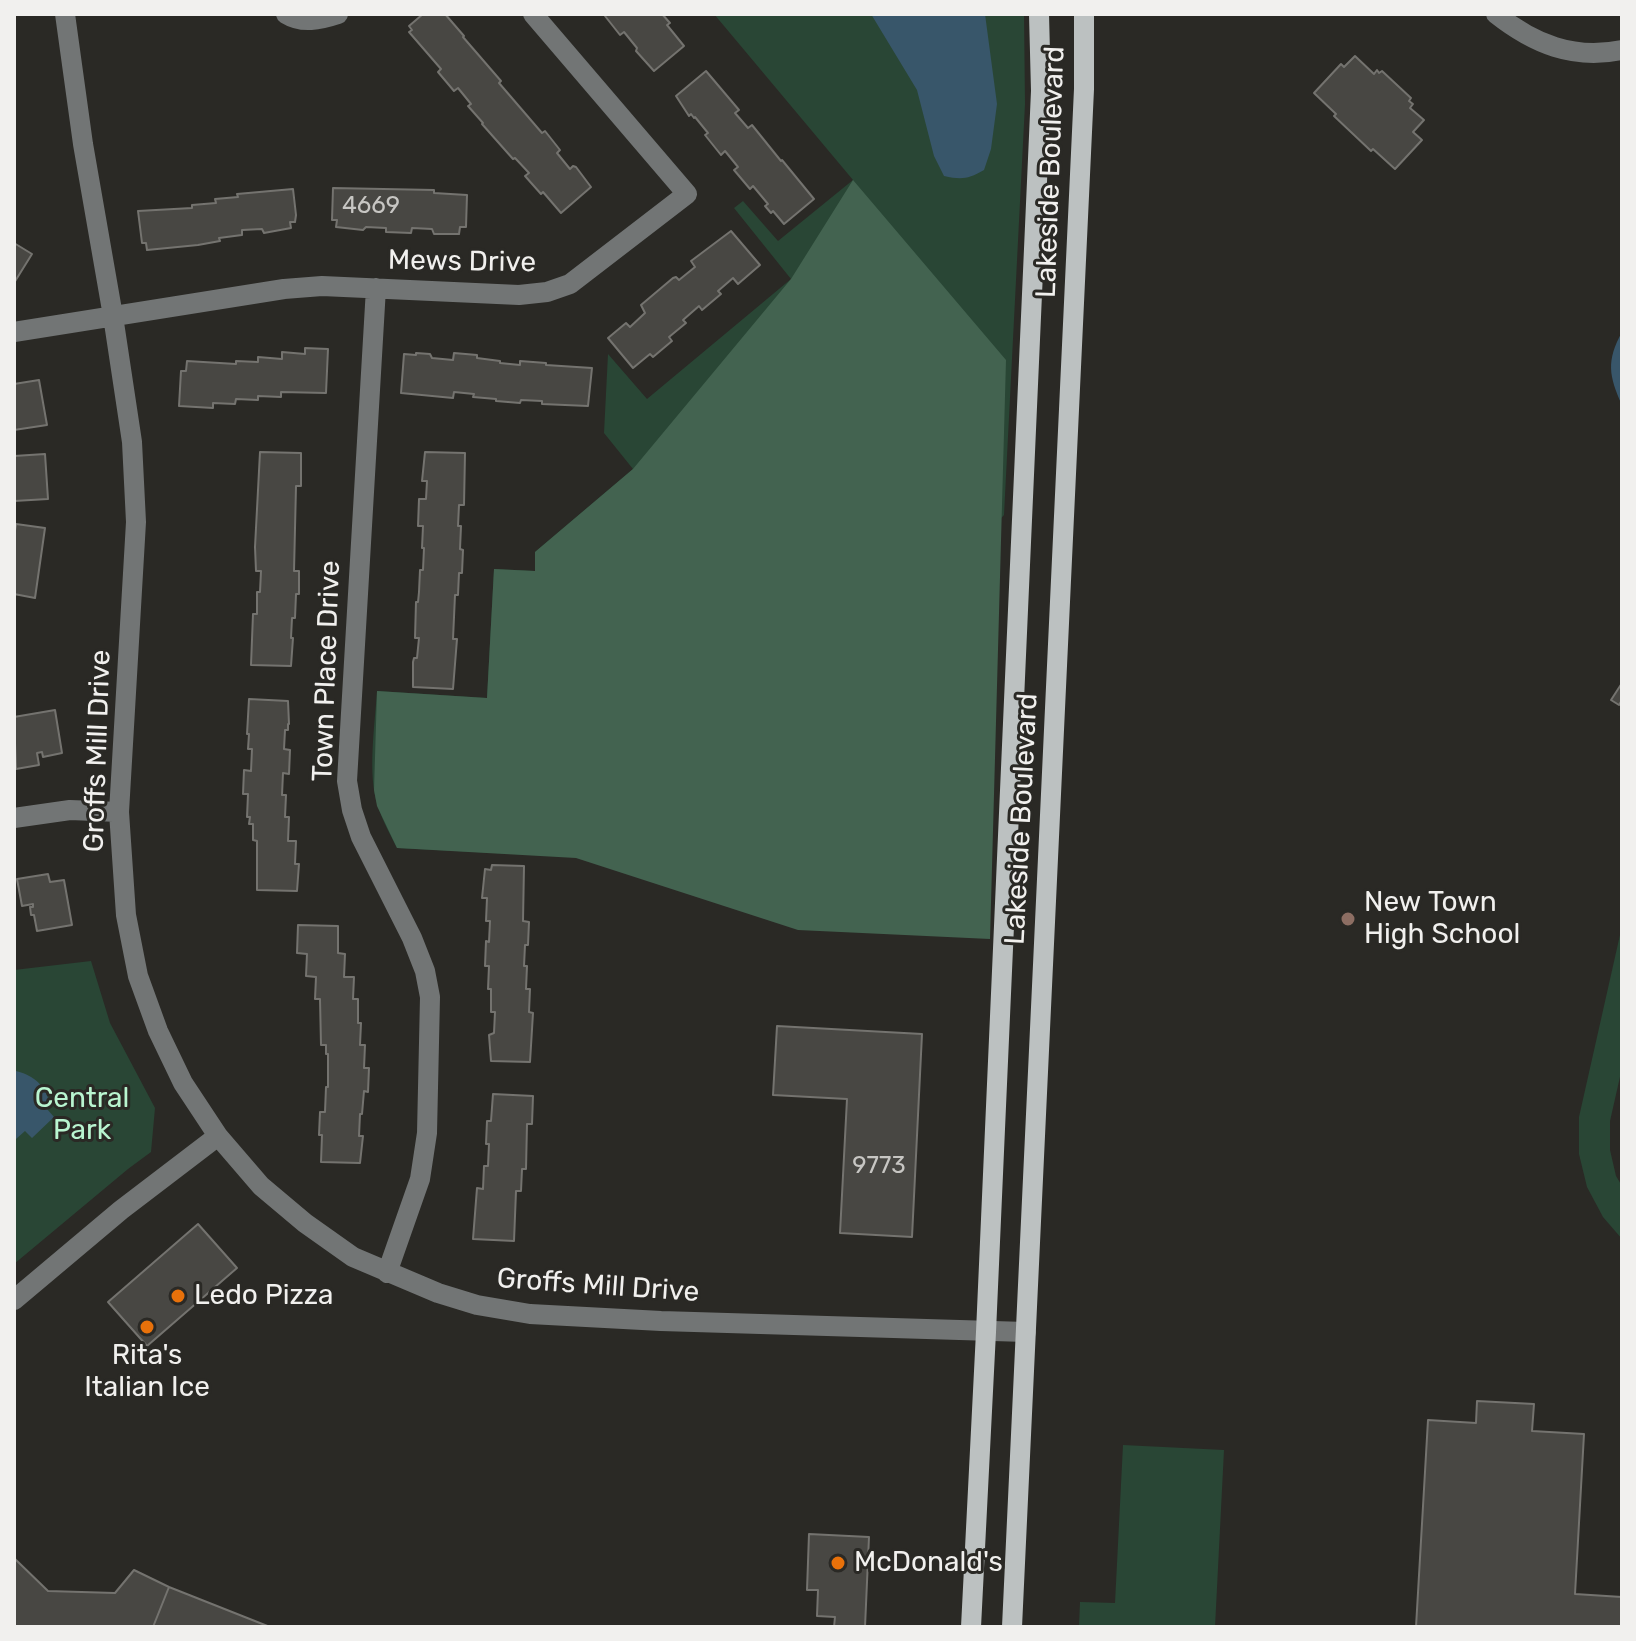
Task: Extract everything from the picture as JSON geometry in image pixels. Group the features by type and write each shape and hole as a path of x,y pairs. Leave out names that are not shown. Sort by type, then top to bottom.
{"main road":[{"name":"Lakeside Boulevard","path":"971,1627 1040,107 1039,14"},
{"name":"Lakeside Boulevard","path":"1012,1627 1084,89 1084,14"}],"street":[{"name":"Groffs Mill Drive","path":"65,14 132,442 136,522 119,812 126,915 138,976 158,1031 183,1083 218,1136 261,1186 305,1223 353,1257 438,1293 477,1305 530,1314 661,1321 1026,1332"},
{"path":"286,14 294,19 317,20 338,14"},
{"name":"Mews Drive","path":"14,332 284,289 322,286 519,295 547,292 570,284 687,194 533,14"},
{"path":"1496,14 1518,32 1546,45 1578,53 1622,50"},
{"name":"Town Place Drive","path":"376,288 347,781 361,837 412,938 425,971 430,997 427,1133 423,1164 387,1273"},
{"path":"14,818 70,810 119,812"},
{"path":"14,1300 121,1210 218,1136"}],"green space":[{"path":"714,14 1024,14 1025,104 1004,515 689,863 397,848 380,811 373,780 377,691 487,698 494,569 535,571 535,552 633,469 604,433 608,354 647,399 791,279 734,208 743,201 778,241 853,180"},
{"path":"853,180 1006,360 990,939 798,930 576,858 397,848 377,806 374,790 377,691 487,698 494,569 535,571 535,552 633,469 791,279"},
{"path":"1622,926 1622,1068 1610,1121 1610,1150 1616,1176 1622,1186 1622,1239 1603,1217 1587,1187 1579,1154 1579,1117"},
{"name":"Central Park","path":"91,961 110,1023 155,1108 151,1152 14,1264 14,970"},
{"path":"1123,1445 1224,1450 1215,1627 1079,1627 1080,1602 1115,1603"}],"water":[{"path":"871,14 985,14 997,104 991,149 984,170 965,178 944,176 934,156 917,90"},
{"path":"1622,332 1622,405 1611,368 1613,352"},
{"path":"16,1071 34,1079 42,1087 50,1105 47,1109 54,1117 32,1138 25,1131 16,1139 14,1137"}],"building":[{"path":"423,14 445,14 501,81 499,83 542,133 545,131 570,169 576,167 591,187 561,213 525,176 529,173 482,124 468,106 471,104 458,88 454,91 438,72 441,69 409,32 412,30 409,26"},
{"path":"662,14 684,46 654,71 624,32 620,35 605,16"},
{"path":"1355,56 1374,74 1377,70 1379,73 1382,71 1411,98 1409,101 1413,104 1410,108 1424,120 1413,132 1422,140 1395,169 1373,149 1371,151 1314,93 1341,64 1344,67"},
{"path":"706,71 739,110 735,113 748,128 752,125 814,199 784,224 765,206 768,204 753,186 750,189 734,170 738,167 725,151 721,155 705,135 708,133 695,117 689,116 676,96"},
{"path":"333,188 434,190 434,193 467,195 466,227 460,227 459,234 434,234 432,229 412,228 411,233 386,232 386,228 366,227 363,230 336,227 337,220 332,220"},
{"path":"293,189 296,215 295,222 290,222 291,228 264,233 262,229 242,230 242,235 198,245 147,250 146,243 142,243 138,211 192,208 192,205 216,203 215,199 238,197 237,194"},
{"path":"731,231 760,265 738,284 733,278 718,291 721,294 702,310 699,306 683,320 686,323 669,337 672,341 633,368 608,338 626,323 630,327 645,313 641,305 673,278 679,280 695,267 691,261"},
{"path":"14,243 32,254 14,283"},
{"path":"305,348 328,349 326,393 281,392 281,397 258,396 258,400 236,399 235,404 213,403 213,408 179,406 181,371 186,371 187,361 258,362 258,357 282,359 282,352 305,354"},
{"path":"416,353 453,360 454,353 477,355 477,358 500,363 520,365 520,361 592,368 588,406 542,404 542,401 496,401 454,392 453,398 401,393 404,354"},
{"path":"39,380 47,425 14,430 14,384"},
{"path":"260,452 301,453 301,486 296,486 294,571 299,571 299,594 296,594 295,618 292,618 291,666 251,665 253,614 257,614 261,571 256,571 255,547"},
{"path":"425,452 465,453 464,505 459,505 460,549 463,550 462,573 459,573 458,595 455,595 453,639 457,639 453,689 413,687 413,662 417,658 419,638 415,638 416,602 420,570 423,570 423,526 418,526 419,499 426,499 427,481 422,481"},
{"path":"45,454 48,499 14,501 14,456"},
{"path":"16,524 45,528 35,598 14,594"},
{"path":"1622,683 1622,700 1619,705 1611,700"},
{"path":"249,699 288,701 289,724 288,730 285,730 284,749 290,750 289,774 283,773 282,795 286,795 285,817 289,817 288,841 296,841 295,864 299,864 297,891 257,890 257,841 253,840 253,824 249,824 250,817 247,817 248,794 243,794 244,770 251,771 252,749 248,749 247,734"},
{"path":"55,710 62,753 43,757 42,752 37,753 39,765 16,769 14,717"},
{"path":"492,865 524,866 523,921 529,922 524,966 527,966 526,989 530,989 529,1012 533,1013 530,1062 491,1061 489,1035 494,1033 495,1012 491,1012 491,989 488,989 489,966 485,966 490,921 486,921 487,898 482,898 485,869 491,870"},
{"path":"48,874 50,882 64,880 72,925 37,931 34,915 31,915 30,907 33,904 22,906 17,879"},
{"path":"298,925 338,926 338,953 345,954 344,977 354,977 353,999 358,999 358,1023 361,1023 360,1045 365,1045 364,1068 369,1068 368,1092 364,1091 360,1114 359,1136 363,1136 360,1163 321,1162 320,1112 325,1112 328,1054 326,1045 321,1045 320,999 315,999 316,977 306,976 307,954 297,953"},
{"path":"777,1026 922,1034 912,1237 840,1233 847,1099 773,1095"},
{"path":"493,1094 533,1096 532,1124 527,1124 526,1169 522,1169 521,1191 516,1191 514,1241 473,1239 477,1188 483,1189 484,1166 488,1166 487,1121 491,1121"},
{"path":"198,1224 237,1268 147,1346 108,1302"},
{"path":"1477,1401 1534,1404 1532,1431 1584,1434 1575,1594 1622,1597 1622,1627 1416,1627 1428,1420 1476,1423"},
{"name":"McDonald's","path":"809,1534 869,1537 865,1627 834,1627 835,1617 817,1616 818,1590 807,1590"},
{"path":"14,1558 48,1591 115,1593 134,1570 169,1587 153,1627 14,1627"},
{"path":"169,1587 270,1627 153,1627"}],"place":[{"name":"New Town High School","path":"1348,919"},
{"name":"Ledo Pizza","path":"178,1296"},
{"name":"Rita's Italian Ice","path":"147,1327"},
{"name":"McDonald's","path":"838,1563"}]}
